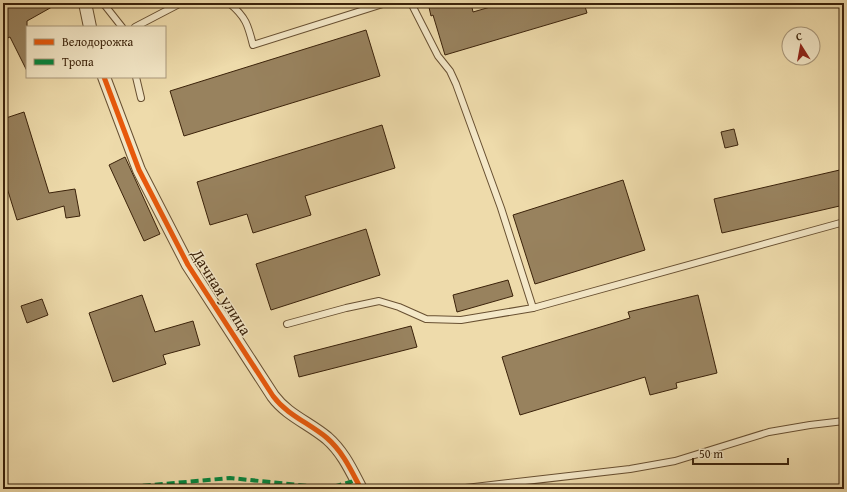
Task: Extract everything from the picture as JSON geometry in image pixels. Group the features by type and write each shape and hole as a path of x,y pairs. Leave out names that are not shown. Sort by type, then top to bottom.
{"street":[{"path":"86,3 90,26"},
{"name":"Дачная улица","path":"104,78 139,170 188,265 241,348 280,405 325,436 334,444 343,455 361,489"}],"lane":[{"path":"103,3 121,26"},
{"path":"137,26 181,3"},
{"path":"229,3 241,13 249,28 253,45 386,3"},
{"path":"411,3 438,56 450,71 456,84 500,208 533,308"},
{"path":"136,78 141,98"},
{"path":"287,324 346,308 379,301 399,307 426,319 461,320 533,308 844,222"},
{"path":"457,489 630,469 675,461 769,432 796,427 844,422"}],"building":[{"path":"3,3 59,3 27,21 26,69 10,37 3,40"},
{"path":"428,3 471,3 473,12 504,3 584,3 587,13 445,55"},
{"path":"366,30 380,76 184,136 170,91"},
{"path":"24,112 49,193 75,189 80,216 66,218 64,206 17,220 3,175 3,119"},
{"path":"382,125 395,168 305,196 311,215 253,233 247,214 210,225 197,182"},
{"path":"734,129 738,145 725,148 721,132"},
{"path":"125,157 160,234 144,241 109,165"},
{"path":"844,169 844,205 722,233 714,199"},
{"path":"623,180 645,250 535,284 513,215"},
{"path":"366,229 380,275 271,310 256,264"},
{"path":"508,280 513,296 457,312 453,295"},
{"path":"142,295 155,332 193,321 200,345 163,355 166,364 113,382 89,313"},
{"path":"698,295 717,373 676,383 677,388 650,395 645,377 520,415 502,357 630,318 628,312"},
{"path":"42,299 48,315 27,323 21,306"},
{"path":"411,326 417,347 299,377 294,356"}],"marked path":[{"path":"107,489 230,478 329,488 357,480"}],"cycle path":[{"path":"104,78 139,170 188,265 273,396 285,408 333,443 346,462 361,489"}]}
